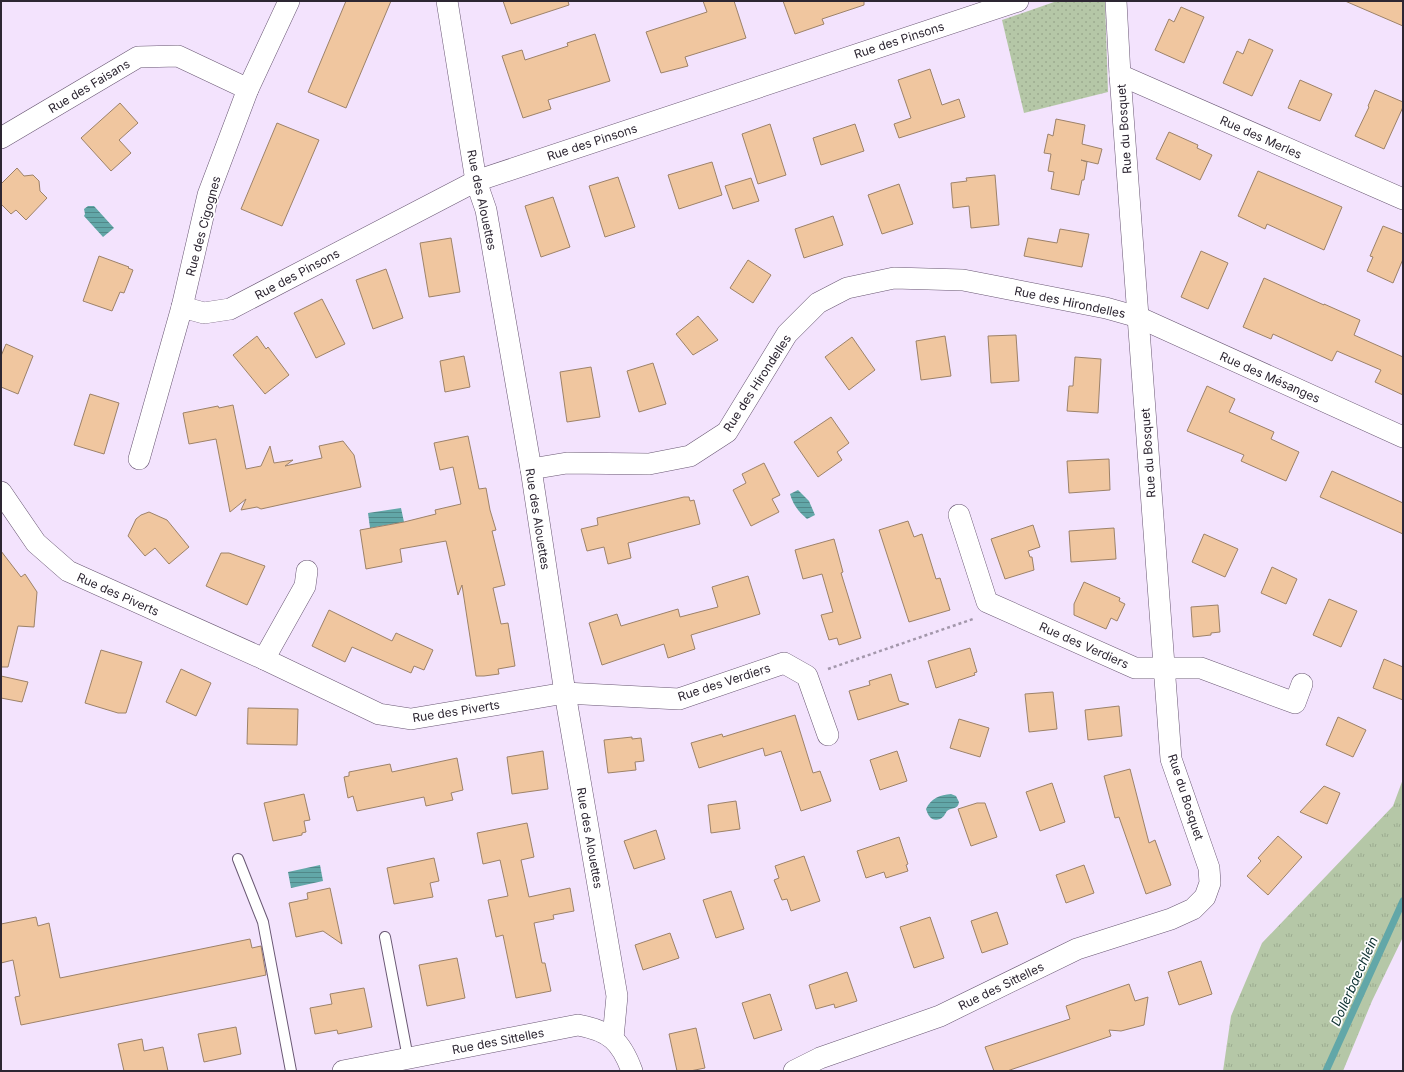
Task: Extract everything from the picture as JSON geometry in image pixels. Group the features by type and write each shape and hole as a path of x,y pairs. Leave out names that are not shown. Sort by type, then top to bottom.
{"street":[{"name":"Rue des Cigognes","path":"139,459 182,307 208,195 248,89 289,1"},
{"name":"Rue des Alouettes","path":"447,1 476,181 486,210 531,469 565,693 617,996 613,1038"},
{"name":"Rue des Pinsons","path":"182,307 204,313 230,309 476,181 1018,1"},
{"name":"Rue du Bosquet","path":"1116,1 1120,75 1171,759 1210,868 1210,883 1205,897"},
{"name":"Rue des Faisans","path":"1,138 138,57 178,56 248,89"},
{"name":"Rue des Merles","path":"1120,75 1403,199"},
{"name":"Rue des Hirondelles","path":"531,469 567,463 650,464 690,456 727,432 787,334 818,303 847,288 894,278 964,280 1106,308 1138,318"},
{"name":"Rue des Mésanges","path":"1138,318 1403,437"},
{"name":"Rue des Piverts","path":"1,492 36,543 68,571 264,659 379,714 411,719 565,693"},
{"path":"959,515 988,602 994,605"},
{"path":"264,659 306,586 307,571"},
{"name":"Rue des Verdiers","path":"994,605 1135,668 1201,668 1295,703 1302,684"},
{"name":"Rue des Verdiers","path":"565,693 679,699 784,663 807,676"},
{"path":"807,676 828,735"},
{"name":"Rue des Sittelles","path":"794,1071 820,1058 940,1016 1078,949 1171,919 1193,909 1205,897"},
{"name":"Rue des Sittelles","path":"343,1071 578,1025 596,1028 613,1038 628,1059 632,1071"}],"lane":[{"path":"238,859 263,922 291,1071"},
{"path":"385,937 408,1058"}],"path":[{"path":"807,676 971,620 994,605"}],"green space":[{"path":"1057,1 1105,1 1108,92 1024,113 1002,20"},
{"path":"1403,779 1403,937 1372,1001 1343,1071 1223,1071 1231,1016 1262,943 1393,806"}],"shaded area":[{"path":"88,206 94,206 114,228 103,237 84,216 84,209"},
{"path":"798,490 809,501 815,515 807,519 801,514 793,502 790,494"},
{"path":"401,508 404,522 370,528 368,513"},
{"path":"951,794 956,796 959,802 958,805 947,811 940,819 935,820 931,818 926,809 930,802 940,796"},
{"path":"320,865 323,881 291,888 288,872"}],"building":[{"path":"346,1 391,1 346,108 308,92"},
{"path":"503,1 568,1 569,5 511,24"},
{"path":"703,1 734,1 746,38 685,57 688,66 661,73 646,32 707,12"},
{"path":"783,1 864,1 864,5 822,19 824,24 795,34"},
{"path":"1345,1 1403,1 1403,26"},
{"path":"1181,7 1204,17 1184,63 1155,50 1169,19 1174,22"},
{"path":"595,34 610,81 548,100 551,109 523,118 502,56 522,50 525,60 568,46 567,43"},
{"path":"1249,39 1273,50 1252,96 1223,83 1237,51 1243,54"},
{"path":"930,69 942,105 959,99 965,117 899,138 894,124 911,118 898,80"},
{"path":"1300,80 1332,94 1320,121 1288,108"},
{"path":"1375,90 1403,102 1403,107 1384,149 1355,136 1369,107 1368,106"},
{"path":"120,103 138,123 119,140 131,153 111,171 81,138"},
{"path":"1056,119 1085,125 1082,144 1102,149 1098,164 1081,160 1087,162 1084,180 1082,180 1079,195 1051,189 1054,172 1048,171 1051,154 1044,153 1048,134 1053,136"},
{"path":"277,123 319,140 282,226 241,209"},
{"path":"770,124 786,175 758,184 742,134"},
{"path":"855,124 864,151 821,165 813,138"},
{"path":"1169,132 1198,145 1197,148 1212,155 1200,180 1156,159"},
{"path":"712,162 722,195 679,209 668,175"},
{"path":"17,168 24,176 33,175 39,181 40,191 47,198 26,220 16,210 11,214 1,204 1,184"},
{"path":"1258,171 1342,207 1324,250 1267,224 1265,229 1238,216"},
{"path":"995,175 999,225 971,228 969,206 953,208 951,183 967,181 966,178"},
{"path":"618,177 635,227 605,237 589,186"},
{"path":"751,178 759,201 733,209 725,186"},
{"path":"899,184 913,224 882,234 868,195"},
{"path":"553,197 570,247 541,257 525,206"},
{"path":"833,216 843,245 804,258 795,229"},
{"path":"1383,226 1403,234 1403,259 1393,283 1367,271 1373,257 1370,256"},
{"path":"1060,229 1089,234 1082,267 1024,256 1028,238 1057,243"},
{"path":"451,238 460,292 429,297 420,243"},
{"path":"1201,251 1228,263 1208,309 1181,297"},
{"path":"99,256 129,267 128,268 133,270 124,293 120,292 112,311 83,301"},
{"path":"748,260 771,275 753,303 730,288"},
{"path":"386,269 403,318 373,329 356,280"},
{"path":"1264,278 1360,320 1354,335 1403,357 1403,395 1375,382 1381,370 1337,351 1332,361 1273,334 1271,339 1243,327"},
{"path":"322,299 345,344 316,358 294,313"},
{"path":"698,316 718,340 693,355 676,334"},
{"path":"1016,335 1019,381 991,383 988,336"},
{"path":"257,336 266,349 268,347 289,375 265,394 233,355"},
{"path":"945,336 951,376 921,380 916,341"},
{"path":"852,337 875,370 849,390 825,357"},
{"path":"6,344 33,356 18,394 1,387 1,356"},
{"path":"464,356 470,387 445,392 440,361"},
{"path":"1075,357 1101,359 1098,413 1067,411 1069,386 1073,386"},
{"path":"653,363 666,404 639,412 627,371"},
{"path":"591,367 600,417 567,422 560,372"},
{"path":"1207,386 1235,399 1229,412 1274,432 1271,439 1299,452 1286,481 1241,461 1244,455 1187,431"},
{"path":"90,394 119,403 104,454 74,445"},
{"path":"233,405 246,469 261,466 270,446 274,463 293,460 285,466 322,458 319,446 343,441 354,455 361,487 261,509 257,507 241,510 246,499 230,512 216,439 189,444 183,413 218,406 219,408"},
{"path":"831,417 849,443 837,452 842,460 818,477 794,442"},
{"path":"468,436 479,489 486,488 490,510 496,530 492,531 505,585 493,588 501,624 508,623 515,666 498,669 499,674 484,676 476,676 462,585 458,595 446,541 400,549 402,562 366,569 360,530 404,522 436,514 435,510 461,504 453,467 440,470 434,443"},
{"path":"1109,459 1110,490 1069,493 1067,461"},
{"path":"764,463 780,495 772,499 779,512 751,526 733,490 746,483 742,474"},
{"path":"1332,471 1403,503 1403,534 1320,497"},
{"path":"689,497 690,501 694,500 700,524 628,543 631,558 608,564 604,547 587,551 581,529 598,525 597,518"},
{"path":"149,512 167,520 189,547 169,564 155,548 145,556 128,536 136,519"},
{"path":"908,521 914,537 922,534 936,579 940,578 950,610 909,622 879,530"},
{"path":"1033,525 1040,547 1028,551 1030,557 1032,557 1034,570 1005,579 991,539"},
{"path":"1114,528 1116,559 1071,562 1069,531"},
{"path":"1204,534 1238,549 1225,577 1192,562"},
{"path":"834,539 843,572 841,573 861,638 839,645 837,638 829,640 821,615 833,612 822,574 803,579 795,550"},
{"path":"1,551 21,577 25,574 37,592 34,627 18,626 8,667 1,667"},
{"path":"221,553 229,553 265,566 247,605 206,586"},
{"path":"1272,567 1297,579 1286,604 1261,593"},
{"path":"748,576 760,614 691,635 695,649 668,658 664,644 602,665 589,623 617,614 621,626 678,609 680,617 718,607 712,587"},
{"path":"1084,582 1120,598 1119,601 1125,604 1117,621 1111,618 1106,629 1074,615 1074,604"},
{"path":"1329,599 1357,611 1341,647 1313,635"},
{"path":"1218,605 1220,632 1211,633 1211,635 1193,637 1191,607"},
{"path":"329,610 392,641 396,633 433,650 424,670 414,666 411,673 352,647 345,662 312,646"},
{"path":"970,648 977,672 974,673 975,675 936,688 928,661"},
{"path":"101,650 142,662 126,713 118,713 85,703"},
{"path":"1384,659 1403,667 1403,700 1373,688"},
{"path":"181,669 211,683 196,716 166,702"},
{"path":"891,674 899,701 909,704 858,720 849,691 870,685 869,681"},
{"path":"1,676 28,682 22,702 1,698"},
{"path":"1053,692 1057,729 1029,732 1025,694"},
{"path":"1119,706 1122,736 1088,740 1085,710"},
{"path":"248,708 298,709 297,745 247,744"},
{"path":"795,715 813,773 820,771 831,801 801,811 781,751 765,756 763,748 699,768 691,743 722,734 723,737"},
{"path":"1338,717 1366,730 1353,757 1326,745"},
{"path":"959,719 989,728 980,757 950,748"},
{"path":"632,737 632,739 641,738 644,761 635,762 636,770 608,773 604,740"},
{"path":"543,751 548,789 512,794 507,757"},
{"path":"897,751 907,781 880,790 870,760"},
{"path":"457,758 463,790 451,793 453,800 426,806 424,797 357,811 353,796 348,798 344,777 349,776 349,772 390,764 392,772"},
{"path":"1130,769 1149,843 1155,840 1171,885 1146,894 1119,817 1115,818 1104,776"},
{"path":"1052,783 1065,822 1040,831 1026,792"},
{"path":"1324,786 1340,793 1327,824 1300,812"},
{"path":"304,794 310,820 304,821 306,832 302,833 302,835 273,841 264,803"},
{"path":"736,801 740,829 711,833 708,805"},
{"path":"977,803 985,803 997,837 971,846 958,809"},
{"path":"527,823 534,857 521,860 529,897 570,888 574,911 553,915 554,919 534,923 542,963 545,963 551,991 516,998 503,935 496,937 488,900 508,896 500,860 483,864 477,833"},
{"path":"656,830 665,859 634,869 624,841"},
{"path":"1278,836 1302,857 1268,895 1247,876 1261,861 1258,858"},
{"path":"899,837 908,864 906,865 908,871 886,878 884,872 866,878 857,851"},
{"path":"804,856 820,901 791,911 787,899 782,900 774,880 779,878 775,866"},
{"path":"434,858 439,881 430,883 433,897 394,904 387,868"},
{"path":"1084,865 1094,893 1066,903 1056,875"},
{"path":"330,888 342,944 323,931 296,937 289,903 308,899 307,893"},
{"path":"731,891 744,929 716,938 703,900"},
{"path":"997,912 1008,944 982,953 971,921"},
{"path":"36,917 38,926 49,923 60,978 250,939 252,948 261,946 266,975 21,1025 15,997 20,996 13,960 1,963 1,924"},
{"path":"930,917 944,958 914,968 900,927"},
{"path":"670,933 679,958 643,970 635,945"},
{"path":"457,958 465,998 427,1006 419,965"},
{"path":"1201,961 1212,994 1179,1005 1168,972"},
{"path":"847,972 857,1001 835,1008 834,1004 816,1009 809,985"},
{"path":"1129,984 1135,1001 1148,997 1144,1025 1121,1031 1109,1030 1111,1036 1007,1071 994,1071 985,1047 1070,1019 1066,1006"},
{"path":"364,988 372,1027 338,1034 337,1030 315,1034 310,1008 332,1004 330,994"},
{"path":"770,994 782,1030 754,1039 742,1003"},
{"path":"236,1027 241,1054 204,1062 198,1034"},
{"path":"696,1028 705,1068 690,1071 677,1071 669,1034"},
{"path":"142,1039 144,1051 163,1047 168,1071 124,1071 118,1044"}],"waterway":[{"name":"Dollerbaechlein","path":"1326,1071 1403,901"}]}
